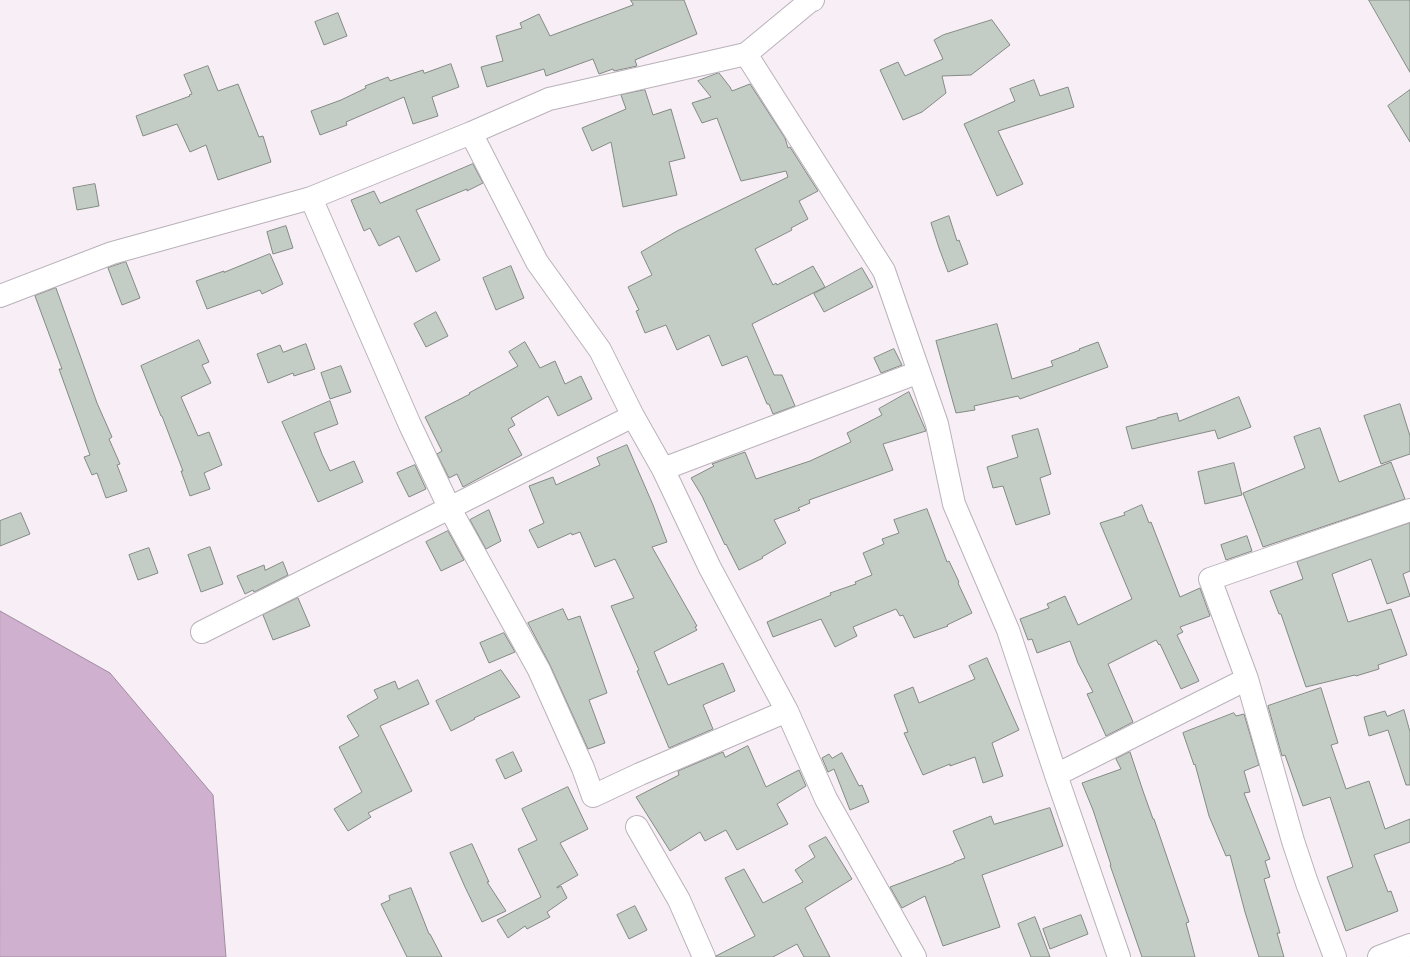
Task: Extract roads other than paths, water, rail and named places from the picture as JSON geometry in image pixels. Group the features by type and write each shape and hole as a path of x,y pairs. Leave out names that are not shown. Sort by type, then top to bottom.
{"street":[{"path":"0,296 112,253 311,198 471,133 549,99 746,54 810,1 814,0"},
{"path":"746,54 884,271 937,424 954,504 1008,630 1119,957"},
{"path":"471,133 537,262 600,350 633,416 663,470 710,568 787,711 826,799 915,957"},
{"path":"311,198 410,425 450,509 539,670 583,768 593,796 640,774 787,711"},
{"path":"663,470 919,372"},
{"path":"202,632 633,416"},
{"path":"1335,957 1293,841 1247,679 1210,579 1410,510"},
{"path":"1056,775 1247,679"},
{"path":"637,827 678,900 704,957"},
{"path":"1379,957 1410,945"}]}
